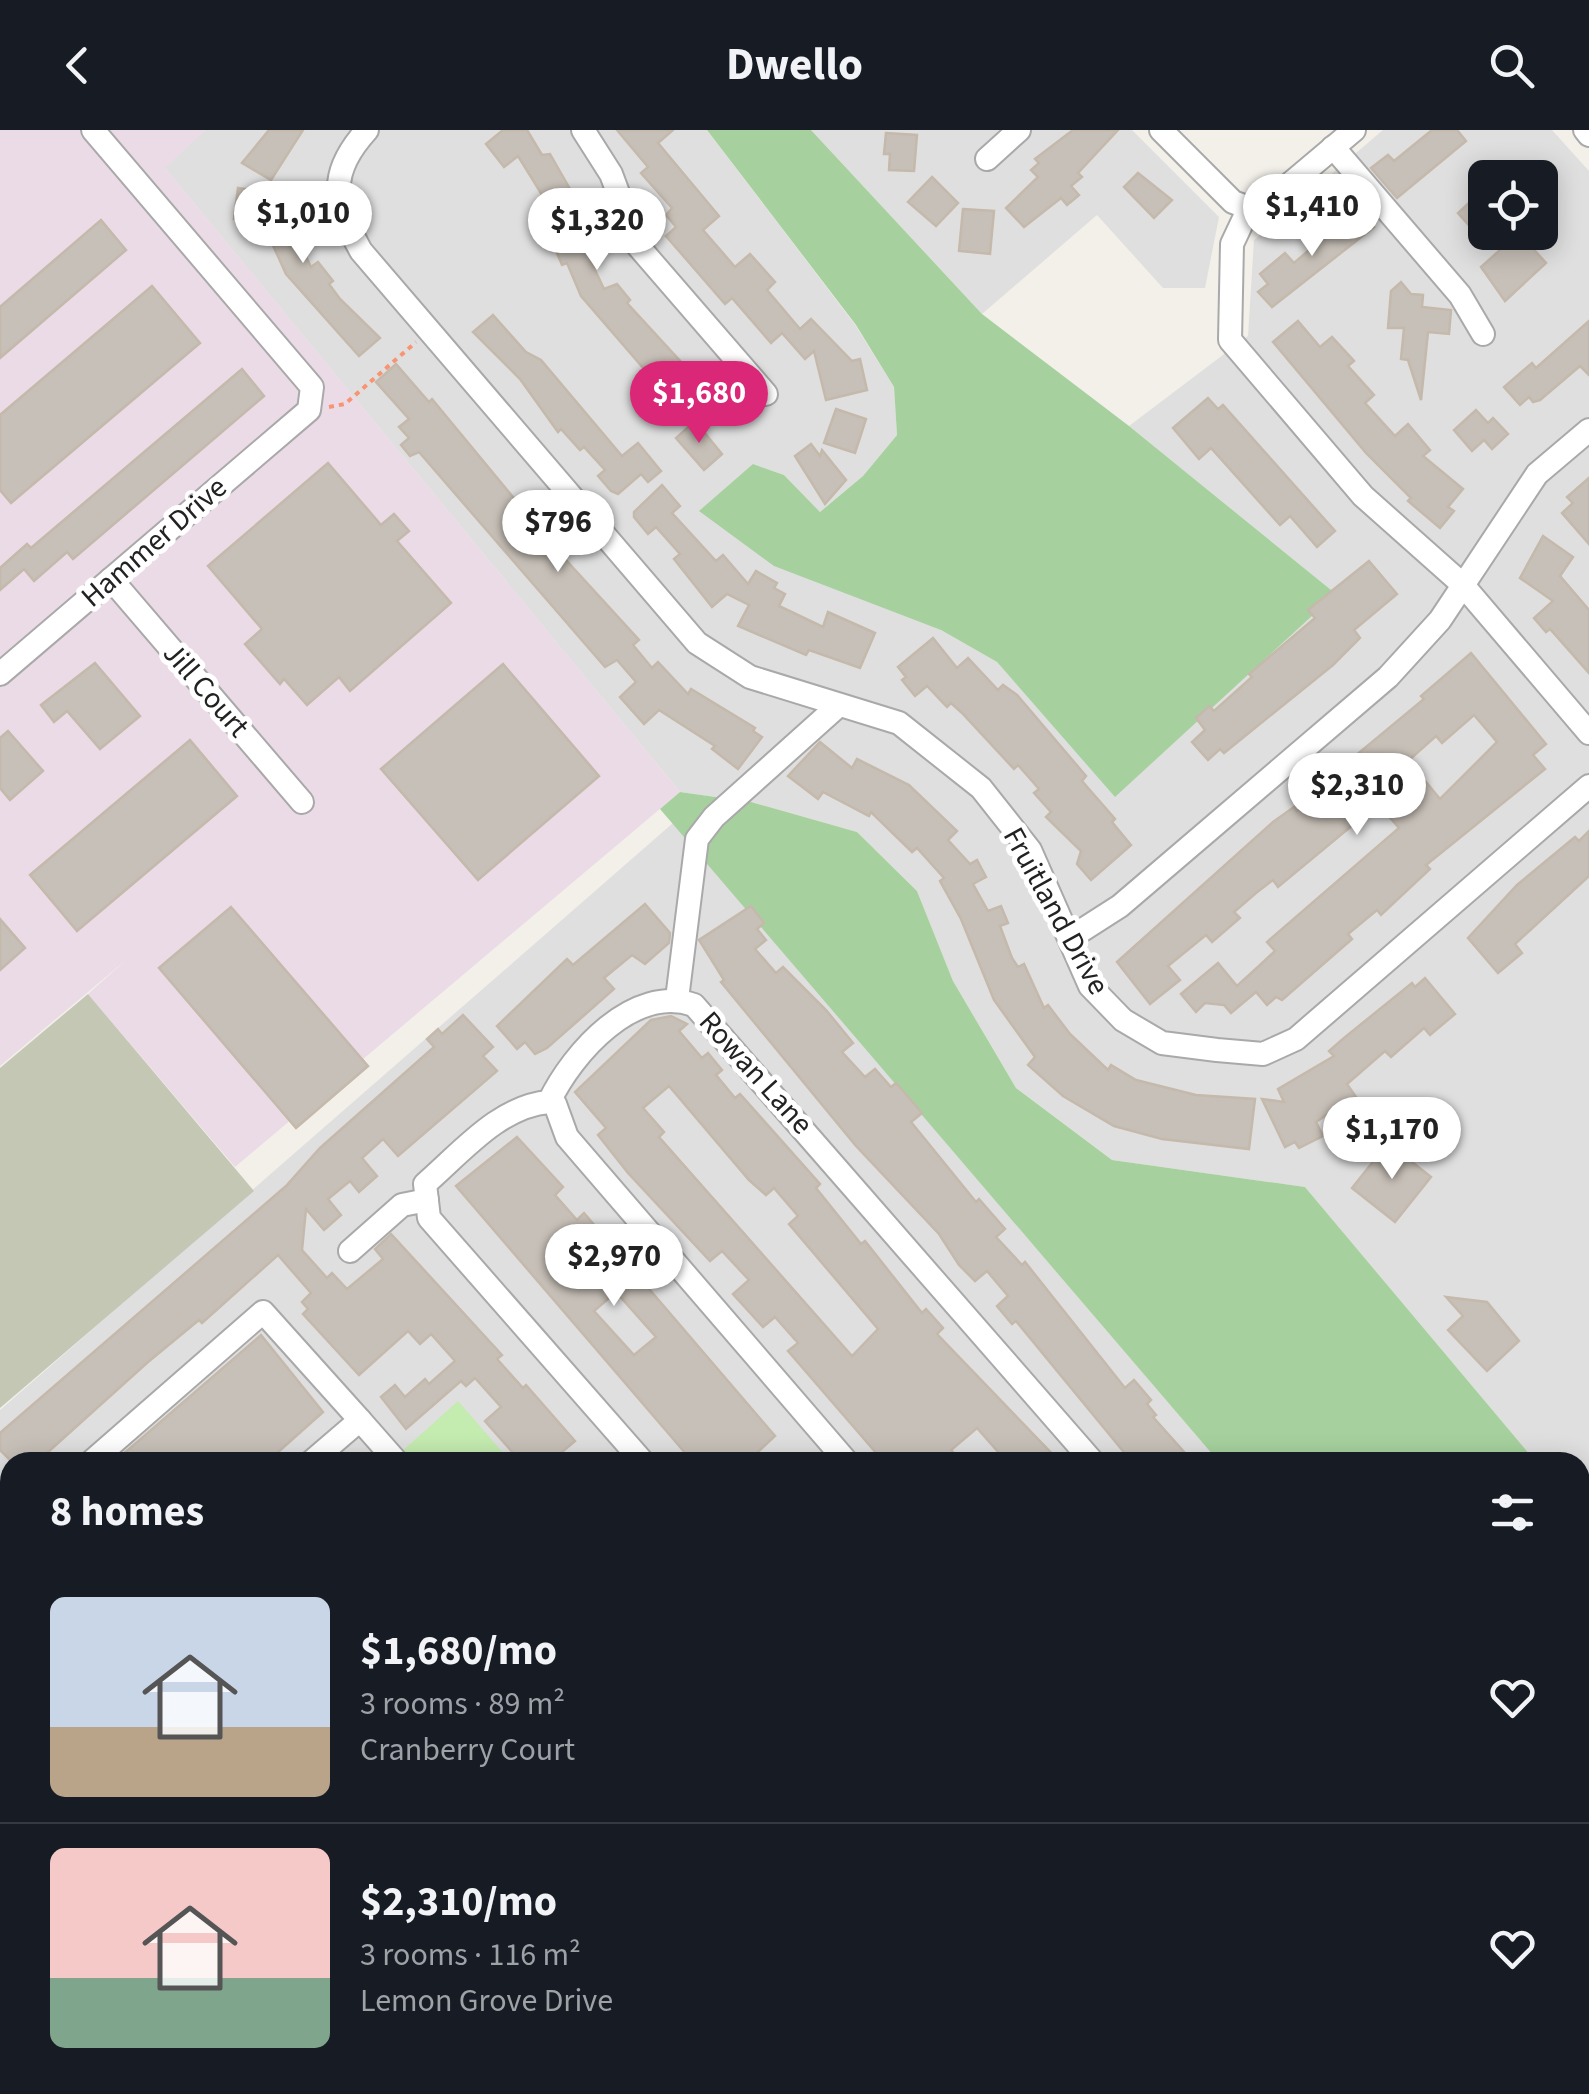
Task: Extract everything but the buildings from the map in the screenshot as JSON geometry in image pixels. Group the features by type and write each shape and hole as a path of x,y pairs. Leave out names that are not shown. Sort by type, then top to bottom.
{"street":[{"path":"93,130 312,387 309,410"},
{"name":"Fruitland Drive","path":"367,130 340,172 336,191 345,222 361,251 696,643 750,677 899,723 982,788 1030,850 1090,986 1123,1020 1162,1043 1263,1054 1296,1039 1589,786"},
{"path":"583,130 611,174 638,246 766,394"},
{"path":"987,158 1019,130"},
{"path":"1161,130 1233,202 1249,208"},
{"path":"1354,130 1278,194 1249,208 1232,244 1230,340 1363,496 1462,584 1589,733"},
{"path":"1334,147 1460,295 1483,334"},
{"name":"Hammer Drive","path":"0,674 309,410"},
{"path":"1070,938 1120,906 1388,677 1440,620 1537,474 1589,430"},
{"name":"Jill Court","path":"111,579 302,802"},
{"path":"676,999 697,839 714,817 839,704"},
{"name":"Rowan Lane","path":"549,1102 570,1064 631,1012 658,999 676,999 708,1016 1084,1452"},
{"path":"634,1452 429,1218 425,1184 504,1116 530,1104 555,1104 567,1137 838,1452"},
{"path":"350,1251 402,1206 427,1200"},
{"path":"103,1452 262,1312 388,1452"},
{"path":"323,1452 360,1420"}],"path":[{"path":"309,410 345,404 429,331"}],"shaded area":[{"path":"0,130 205,130 165,168 680,792 235,1167 88,994 126,960 0,1066"},
{"path":"205,130 707,130 856,326 894,387 897,435 863,476 820,512 784,475 753,464 941,630 997,662 1115,796 1336,594 1129,426 1248,336 1254,240 1383,130 1552,130 1589,171 1589,1452 1528,1452 1305,1187 1112,1160 1016,1088 953,981 917,891 857,832 751,802 680,792 164,167"},
{"path":"811,130 1132,130 1219,217 1205,288 1163,288 1097,215 982,314"},
{"path":"673,823 1210,1452 0,1452 0,1410"},
{"path":"88,994 254,1191 0,1408 0,1068"}],"green space":[{"path":"707,130 811,130 982,314 1129,426 1336,594 1115,797 997,662 941,630 774,566 699,511 753,464 784,475 820,512 863,476 897,435 894,387 856,325"},
{"path":"680,792 751,802 857,832 917,891 953,981 1016,1088 1112,1160 1305,1187 1528,1452 1210,1452 660,809"},
{"path":"458,1401 502,1452 401,1452"}]}
